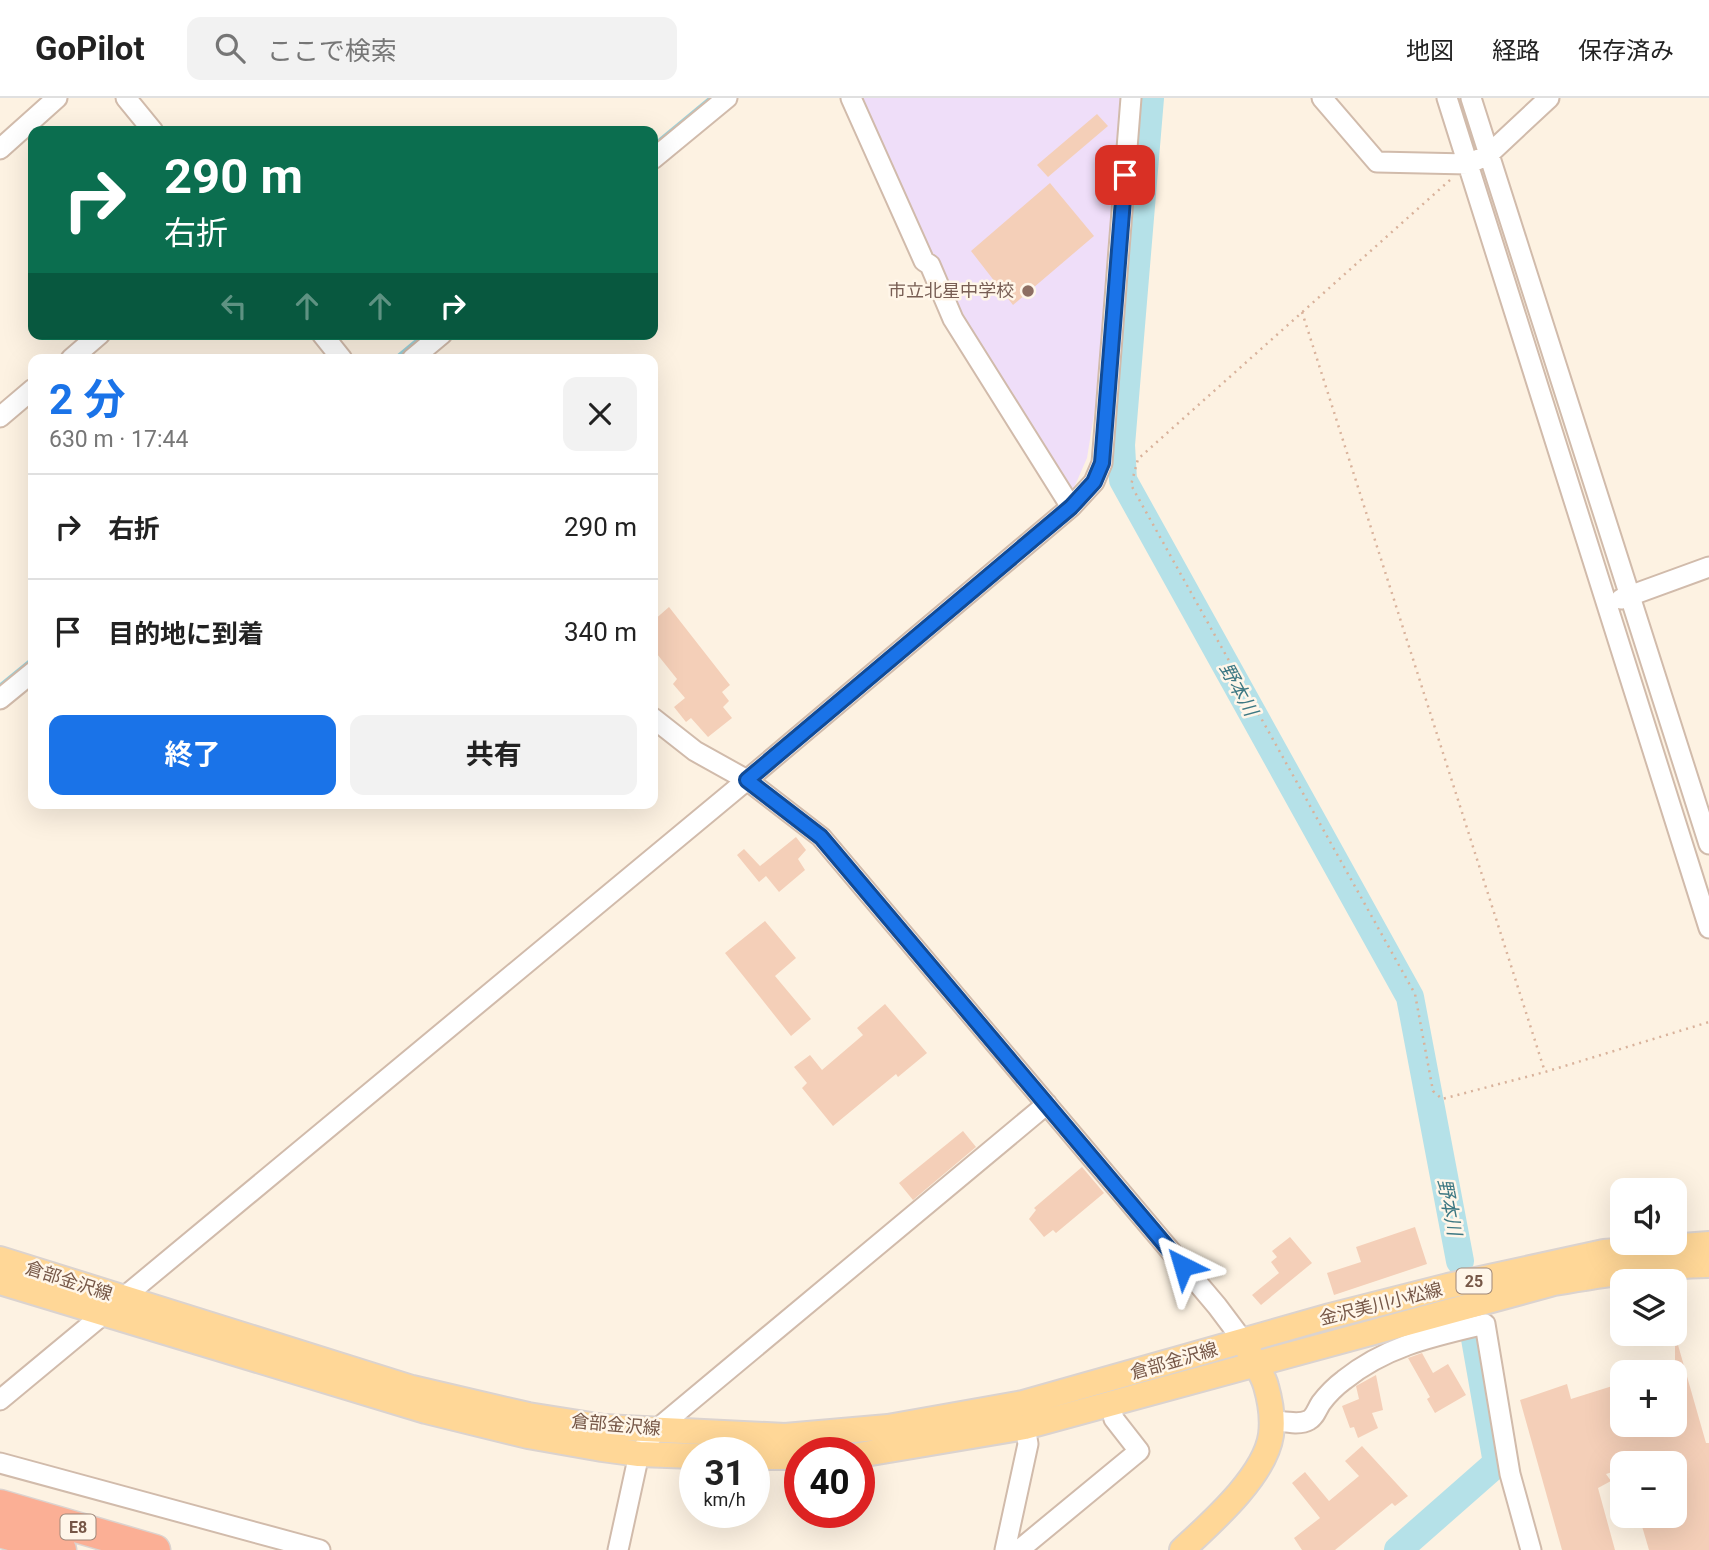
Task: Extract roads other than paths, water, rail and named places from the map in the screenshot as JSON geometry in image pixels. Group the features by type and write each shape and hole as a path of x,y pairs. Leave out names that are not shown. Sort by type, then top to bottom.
{"highway":[{"name":"E8","path":"0,1505 155,1550"},
{"name":"E8","path":"0,1532 61,1550"}],"main road":[{"name":"金沢美川小松線","path":"1244,1342 1330,1315 1604,1252 1709,1244"},
{"name":"倉部金沢線","path":"0,1259 412,1388 528,1415 604,1427 785,1436 888,1427 1023,1403 1244,1342"},
{"name":"金沢美川小松線","path":"1255,1364 1554,1283 1610,1273 1709,1265"},
{"name":"倉部金沢線","path":"0,1282 426,1411 528,1436 639,1454 679,1455"},
{"path":"1182,1550 1222,1513 1254,1473 1271,1435 1266,1385 1244,1342"},
{"name":"倉部金沢線","path":"875,1452 1025,1427 1255,1364"}],"street":[{"path":"0,149 57,98"},
{"path":"126,98 149,126"},
{"path":"658,155 726,98"},
{"path":"851,98 924,261 930,265 954,319 1071,507"},
{"path":"0,1400 125,1299 747,780 1071,507 1094,482 1102,463 1131,98"},
{"path":"1322,98 1377,162 1468,164 1488,155 1549,98"},
{"path":"1447,98 1709,928"},
{"path":"1471,98 1709,844"},
{"path":"77,354 93,340"},
{"path":"327,340 338,354"},
{"path":"418,354 435,340"},
{"path":"0,417 28,393"},
{"path":"1606,603 1709,567"},
{"path":"0,699 28,676"},
{"path":"658,722 695,751 747,780 821,837 1217,1306 1244,1342"},
{"path":"618,1550 639,1454 657,1429 1047,1104"},
{"path":"1271,1420 1306,1422 1313,1418 1321,1403 1340,1382 1361,1366 1409,1343 1485,1324 1510,1474 1531,1550"},
{"path":"1019,1550 1139,1451 1114,1419 1110,1404"},
{"path":"1004,1550 1028,1444 1025,1427"},
{"path":"0,1463 320,1550"}],"waterway":[{"path":"658,142 711,98"},
{"name":"野本川","path":"1150,98 1121,445 1123,480 1410,997 1460,1261"},
{"path":"401,354 418,340"},
{"path":"0,686 28,663"},
{"name":"野本川","path":"1398,1550 1497,1463 1474,1333"}],"place":[{"name":"市立北星中学校","path":"1028,291"}]}
